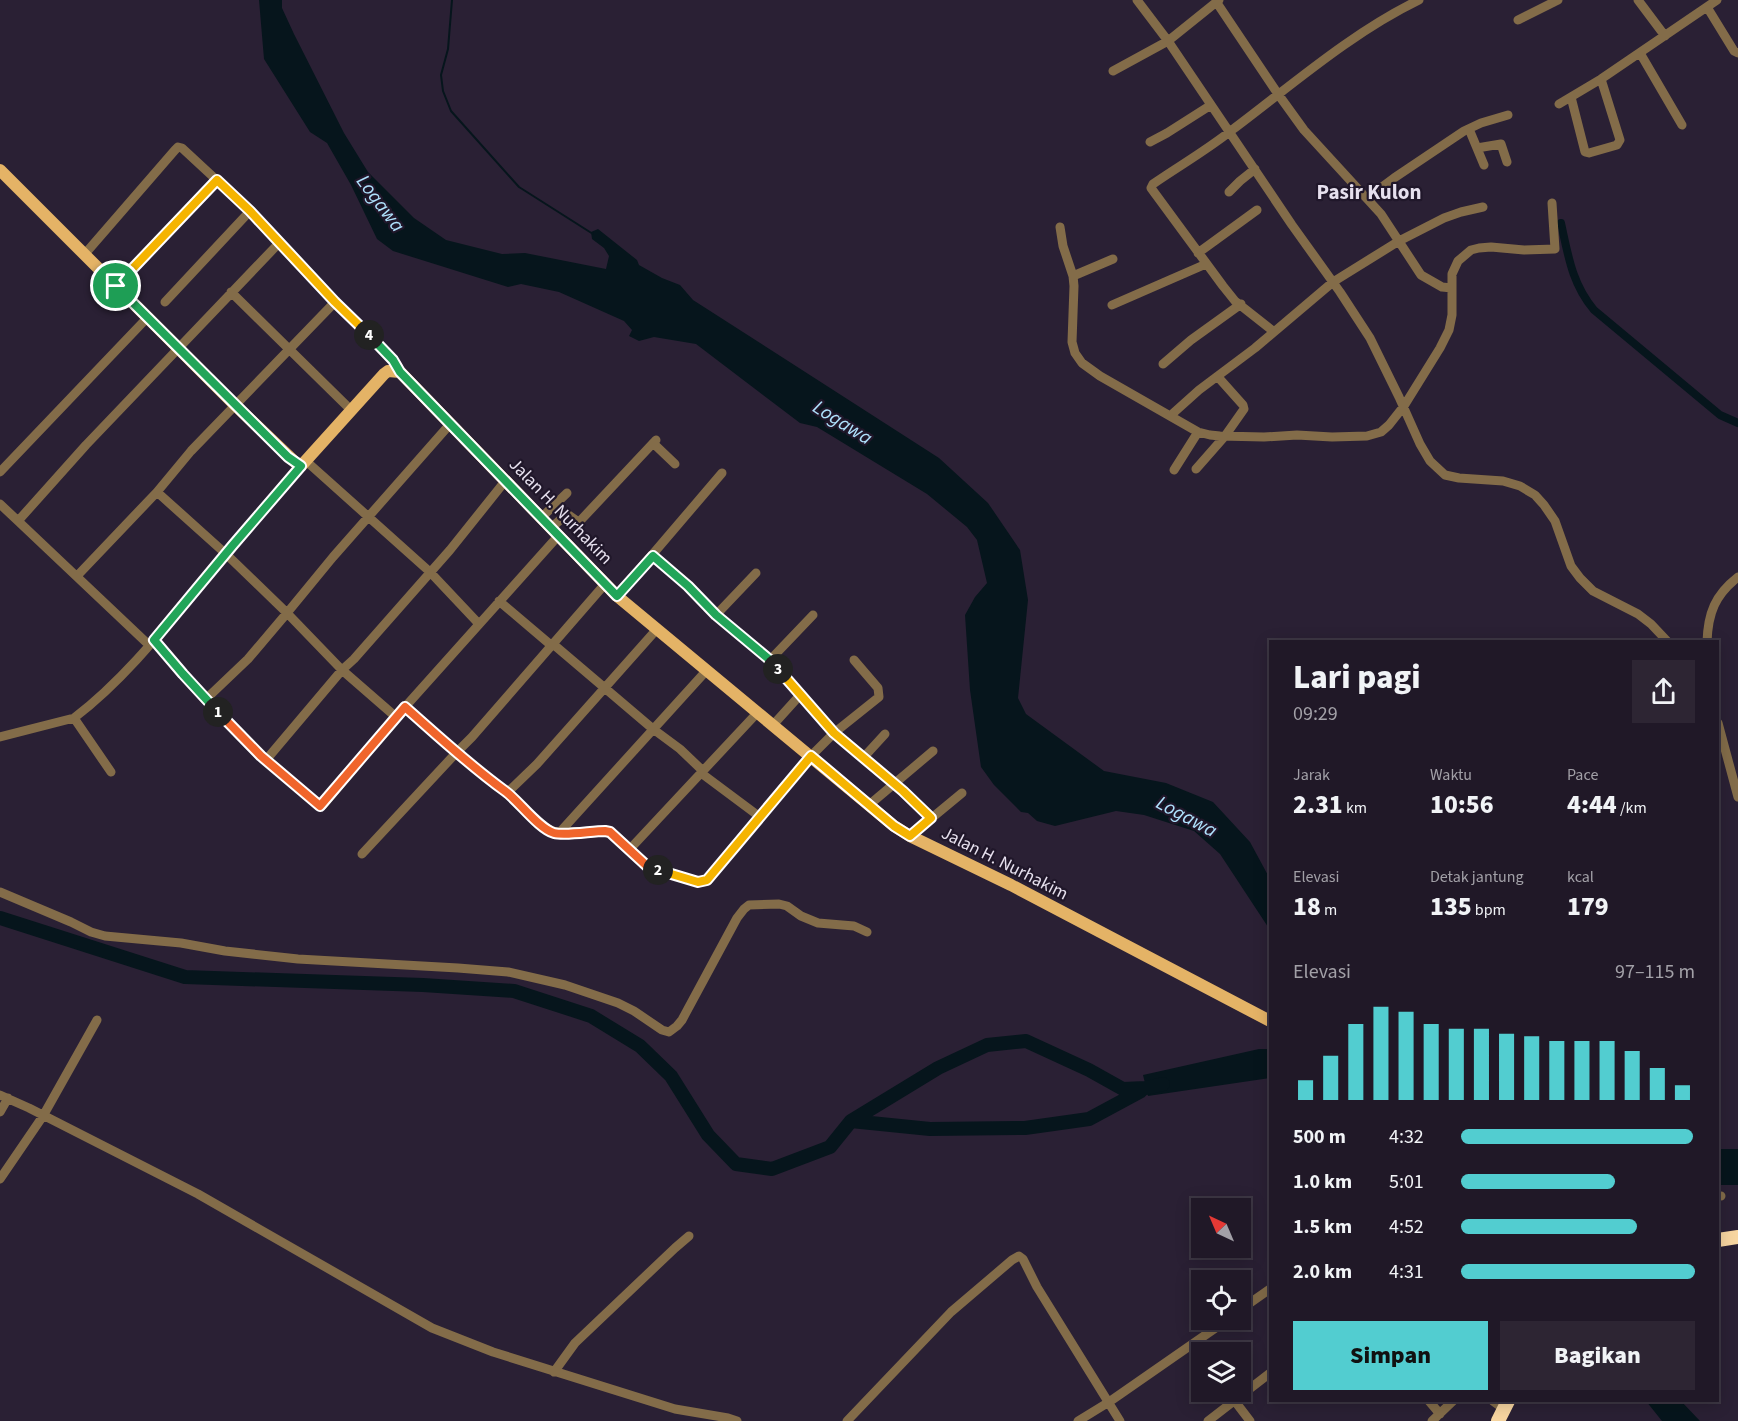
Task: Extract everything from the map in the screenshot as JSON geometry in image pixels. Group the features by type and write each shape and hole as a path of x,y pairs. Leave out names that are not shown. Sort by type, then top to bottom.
{"highway":[{"path":"1719,1240 1738,1236"}],"main road":[{"path":"0,170 288,457 303,464 388,371 400,372"},
{"name":"Jalan H. Nurhakim","path":"400,372 617,596 900,830 1011,885 1269,1020"}],"street":[{"path":"1137,0 1168,41 1374,345 1424,453 1437,469 1445,475 1459,478 1503,481 1521,486 1535,495 1555,521 1571,566 1580,578 1593,591 1638,614 1666,640"},
{"path":"1273,332 1235,301 1151,188 1153,184 1230,132 1370,27 1419,0"},
{"path":"1518,20 1558,0"},
{"path":"1638,0 1665,36"},
{"path":"1559,104 1601,79 1718,0"},
{"path":"1113,71 1168,41 1218,1 1278,94 1311,138 1381,214 1421,275 1447,287"},
{"path":"1707,7 1734,51 1738,53"},
{"path":"1640,53 1682,124"},
{"path":"1571,97 1586,152 1617,145 1620,140 1601,79"},
{"path":"1150,142 1211,105"},
{"path":"1367,198 1420,159 1469,129 1508,115"},
{"path":"1469,129 1484,165"},
{"path":"1477,148 1501,144 1507,162"},
{"path":"84,255 178,147 185,150 250,211 335,302 387,353 400,372"},
{"path":"1229,192 1255,169"},
{"path":"116,286 217,180"},
{"path":"1060,227 1063,246 1076,274 1072,342 1075,353 1089,369 1172,414 1198,432 1209,435 1227,433 1264,437 1297,435 1332,437 1367,435 1384,430 1440,348 1449,330 1452,315 1447,287 1458,261 1471,250 1491,247 1524,250 1555,248 1552,203"},
{"path":"1172,414 1255,348 1332,282 1399,241 1444,218 1483,207"},
{"path":"1198,253 1257,210"},
{"path":"165,302 250,211"},
{"path":"18,521 86,445 280,242"},
{"path":"1076,274 1113,259"},
{"path":"1112,304 1206,264"},
{"path":"231,292 351,410"},
{"path":"77,576 157,492 191,451 335,302"},
{"path":"1164,364 1191,340 1241,304"},
{"path":"0,472 147,318"},
{"path":"1196,469 1227,433 1244,407 1218,377"},
{"path":"206,699 248,659 451,423"},
{"path":"1174,470 1198,432"},
{"path":"0,504 152,643 266,760 320,806 499,601 567,514 580,521 655,442 675,464"},
{"path":"0,737 74,718 114,683 152,643 303,464 369,516 430,572 479,624"},
{"path":"617,596 722,473"},
{"path":"266,760 342,670 430,572 506,480"},
{"path":"157,492 288,613 342,670 396,717"},
{"path":"542,517 567,493"},
{"path":"653,556 688,586 716,615 770,660 834,733 894,783 931,818"},
{"path":"716,615 756,573"},
{"path":"1707,640 1708,622 1713,607 1726,586 1738,577"},
{"path":"362,854 472,737 605,584"},
{"path":"499,601 680,749 702,772 760,817"},
{"path":"770,660 813,615"},
{"path":"505,791 511,789 537,764 657,629"},
{"path":"405,707 456,753 553,832 605,831 615,835 647,866 673,876 703,882 710,877 811,756 834,733 876,701 880,694 878,688 854,660"},
{"path":"560,832 707,670"},
{"path":"773,725 801,694"},
{"path":"629,850 758,712"},
{"path":"74,718 111,772"},
{"path":"1719,727 1738,796"},
{"path":"863,758 885,734"},
{"path":"869,805 933,751"},
{"path":"910,836 962,793"},
{"path":"0,892 105,936 298,958 508,972 565,985 618,1003 669,1032 681,1020 737,918 749,905 787,906 801,916 818,923 854,926 867,932"},
{"path":"0,1179 43,1116 97,1020"},
{"path":"0,1112 4,1096 198,1194 432,1328 493,1352 675,1409 737,1421"},
{"path":"554,1371 575,1343 689,1236"},
{"path":"847,1421 951,1312 1012,1260 1019,1257 1023,1259 1037,1287 1120,1421"},
{"path":"1251,1302 1269,1290"},
{"path":"1078,1421 1212,1330"},
{"path":"1251,1387 1269,1374"},
{"path":"1208,1421 1232,1402"},
{"path":"1236,1402 1250,1421"},
{"path":"1430,1402 1440,1414"},
{"path":"1432,1421 1452,1402"}],"water":[{"name":"Logawa","path":"259,0 282,0 282,8 294,34 344,133 368,172 414,218 446,240 502,254 525,253 606,269 609,256 604,248 592,239 591,232 598,229 637,260 639,265 680,285 693,300 939,458 988,503 1020,550 1028,600 1018,698 1026,714 1104,771 1166,783 1213,802 1250,842 1269,877 1269,928 1220,854 1194,831 1144,815 1116,811 1055,826 1037,821 1028,813 1021,812 994,785 981,767 970,690 965,615 975,597 987,583 977,540 967,527 927,494 817,427 800,423 696,344 654,337 639,341 629,336 632,330 624,321 559,292 521,284 508,287 393,251 377,239 351,185 327,143 310,132 264,59"},
{"path":"1259,1049 1269,1049 1269,1078 1148,1096 1143,1075"},
{"path":"1719,1149 1738,1149 1738,1185 1719,1185"},
{"path":"1647,1402 1682,1402 1700,1421 1662,1421"}],"waterway":[{"path":"452,0 448,49 441,75 443,91 451,111 519,187 593,234"},
{"path":"1561,223 1576,279 1594,310 1720,415 1738,423"},
{"path":"0,918 185,977 423,985 514,991 591,1016 640,1046 671,1076 708,1135 736,1164 772,1169 830,1147 851,1121 938,1068 987,1045 1026,1041 1089,1070 1123,1089 1146,1088 1163,1084"},
{"path":"851,1121 930,1129 1025,1128 1089,1119 1141,1091"}],"district":[{"name":"Pasir Kulon","path":"1369,192"}],"route":[{"path":"217,180 250,211 335,302 387,353 400,372 617,596 653,556 697,593 716,615 770,660 834,733 903,791 931,818 910,836 894,826 811,756 710,877 703,882 698,882 647,866 610,832 553,832 537,821 505,791 466,762 405,707 323,805 319,806 261,756 204,698 154,640 301,466 288,457 116,286 217,180"}]}
